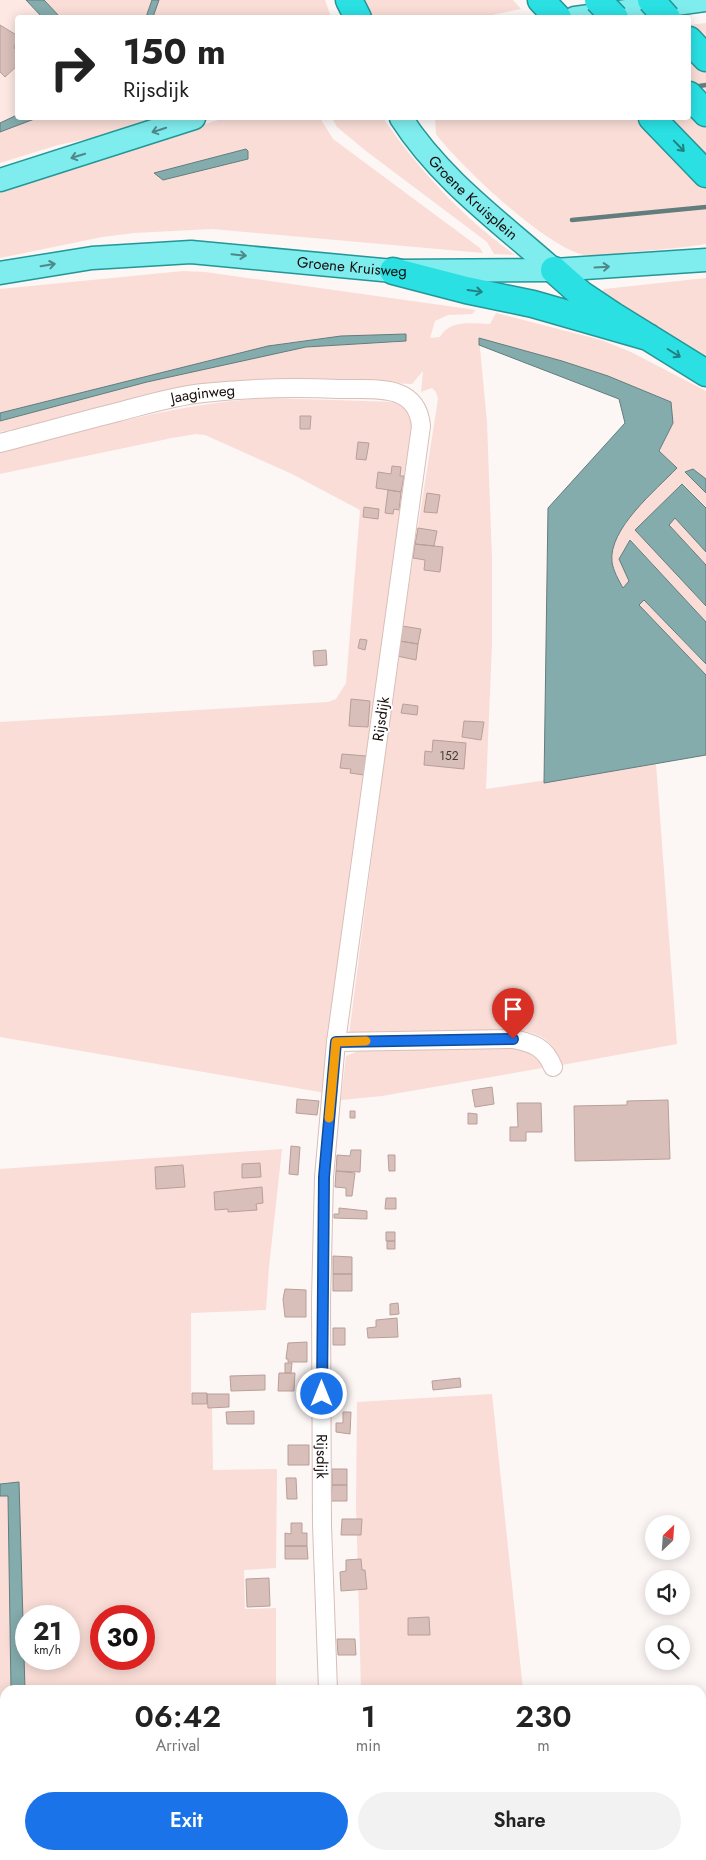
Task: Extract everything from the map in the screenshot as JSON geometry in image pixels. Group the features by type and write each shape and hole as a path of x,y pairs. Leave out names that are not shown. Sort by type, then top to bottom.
{"highway":[{"path":"337,15 343,0"},
{"path":"349,0 356,15"},
{"path":"541,0 555,15"},
{"path":"598,0 612,15"},
{"path":"651,0 664,15"},
{"path":"691,42 706,58"},
{"path":"691,97 706,113"},
{"path":"654,120 706,174"},
{"path":"554,270 581,294 706,373"},
{"path":"394,271 466,290 533,304 648,337"}],"main road":[{"path":"597,15 706,0"},
{"path":"0,180 188,120"},
{"name":"Groene Kruisplein","path":"410,123 459,186 554,270"},
{"name":"Groene Kruisweg","path":"0,273 92,258 191,252 394,271 554,270 706,260"}],"street":[{"name":"Jaaginweg","path":"0,443 152,403 201,393 310,388 400,393 411,399"},
{"name":"Rijsdijk","path":"328,1685 322,1525 321,1300 324,1177 336,1042 421,426 416,406 411,399"},
{"path":"336,1042 513,1039 534,1043 548,1054 553,1067"}],"shaded area":[{"path":"0,0 197,0 192,15 15,15 15,120 56,120 0,145"},
{"path":"44,0 152,0 147,15 58,15"},
{"path":"159,0 325,0 330,15 154,15"},
{"path":"361,0 513,0 521,9 492,15 367,15"},
{"path":"706,23 706,244 591,256 569,249 549,238 505,204 447,148 436,134 435,120 691,120 691,25"},
{"path":"32,120 160,120 121,132 58,145 0,163 0,132"},
{"path":"218,120 321,120 333,139 480,248 483,253 212,229 134,233 102,237 0,258 0,193","holes":["246,149 248,159 164,180 155,174"]},
{"path":"333,120 384,120 427,175 443,192 477,225 515,255 494,254 487,242 337,127"},
{"path":"183,271 205,272 476,310 472,314 448,315 435,321 430,338 440,337 444,331 455,325 469,323 490,324 496,313 601,340 631,352 706,391 706,507 683,484 636,530 706,606 706,622 630,539 619,558 629,582 622,588 611,562 615,538 629,519 673,423 671,402 608,376 479,338 487,422 492,559 492,644 486,789 656,764 677,1044 562,1065 554,1049 545,1039 516,1030 349,1035 395,674 438,399 436,392 432,388 421,392 423,371 412,384 290,379 213,384 0,432 0,421 227,362 317,345 406,341 406,334 388,334 319,339 268,346 0,413 0,289"},
{"path":"706,278 706,356 601,294 604,289"},
{"path":"269,398 397,402 406,409 414,424 326,1093 0,1037 0,722 328,702 336,699 346,683 360,510 292,474 205,435 196,434 172,438 0,474 0,453 100,426 167,411 201,405"},
{"path":"675,518 706,552 706,565 669,525"},
{"path":"644,600 706,665 706,675 639,606"},
{"path":"529,1045 548,1067 382,1096 341,1100 346,1056 366,1048"},
{"path":"282,1149 266,1310 191,1313 191,1403 212,1406 213,1470 277,1469 276,1568 244,1570 245,1609 276,1608 276,1685 25,1685 24,1670 80,1670 80,1605 23,1605 19,1482 0,1483 0,1169"},
{"path":"492,1394 522,1685 361,1685 356,1503 357,1402"},
{"path":"0,1496 8,1496 11,1685 0,1685"}],"water":[{"path":"26,0 44,0 58,15 40,15"},
{"path":"152,0 159,0 154,15 147,15"},
{"path":"15,116 15,120 32,120 0,132 0,123"},
{"path":"246,149 248,151 248,159 163,180 154,173"},
{"path":"406,334 406,341 306,347 147,382 0,421 0,413 268,346 341,336"},
{"path":"479,338 608,376 671,402 673,423 659,451 677,468 646,499 625,524 613,549 612,562 623,588 629,581 619,559 630,540 706,622 706,664 644,600 639,605 706,675 706,755 544,783 548,508 625,423 619,399 479,345"},
{"path":"693,469 706,479 706,493 685,472"},
{"path":"682,484 706,508 706,552 675,518 669,525 706,565 706,606 635,530"},
{"path":"19,1482 23,1605 15,1605 15,1670 24,1670 25,1685 11,1685 8,1496 0,1496 0,1484"}],"building":[{"path":"0,25 15,34 15,68 5,77 0,72"},
{"path":"300,416 311,416 310,429 300,429"},
{"path":"358,442 369,443 366,460 356,459"},
{"path":"392,466 401,467 400,476 404,476 401,492 376,488 378,472 391,474"},
{"path":"388,490 401,492 399,510 394,509 393,514 385,513"},
{"path":"427,493 440,495 437,513 424,512"},
{"path":"364,507 379,509 378,519 363,517"},
{"path":"418,528 437,531 434,546 415,544"},
{"path":"415,544 443,547 440,572 424,570 425,560 413,558"},
{"path":"402,626 421,629 418,644 400,641"},
{"path":"360,639 367,640 365,650 358,648"},
{"path":"400,641 418,644 416,660 397,656"},
{"path":"326,650 327,665 314,666 313,651"},
{"path":"351,699 370,701 368,727 349,726"},
{"path":"403,704 418,706 417,715 401,713"},
{"path":"464,721 484,722 481,740 462,737"},
{"path":"433,740 466,743 464,769 424,765 425,751 432,752"},
{"path":"342,754 366,756 364,775 350,773 351,769 340,768"},
{"path":"492,1087 494,1104 475,1107 472,1090"},
{"path":"297,1099 319,1101 317,1115 296,1113"},
{"path":"668,1100 670,1159 575,1161 574,1106 627,1105 627,1101"},
{"path":"517,1103 541,1103 542,1132 526,1132 526,1141 510,1141 510,1127 518,1127"},
{"path":"350,1111 355,1111 355,1118 350,1118"},
{"path":"468,1113 477,1114 477,1124 468,1124"},
{"path":"291,1146 300,1147 298,1175 289,1174"},
{"path":"351,1150 361,1150 360,1172 336,1171 337,1155 350,1156"},
{"path":"388,1155 395,1155 395,1171 389,1171"},
{"path":"260,1163 261,1177 242,1178 242,1164"},
{"path":"183,1165 185,1187 156,1189 155,1167"},
{"path":"336,1171 355,1173 352,1196 346,1196 346,1188 335,1187"},
{"path":"262,1187 263,1203 256,1204 257,1210 228,1212 228,1209 215,1210 214,1192"},
{"path":"386,1198 396,1198 396,1209 385,1209"},
{"path":"339,1208 367,1211 367,1219 334,1218 334,1214 339,1214"},
{"path":"386,1232 395,1232 395,1241 386,1241"},
{"path":"387,1241 395,1241 395,1249 387,1249"},
{"path":"333,1256 352,1257 352,1274 333,1274"},
{"path":"333,1274 352,1274 352,1291 333,1291"},
{"path":"285,1289 306,1290 306,1317 285,1317 283,1299"},
{"path":"398,1303 399,1314 390,1315 390,1304"},
{"path":"397,1318 398,1337 368,1338 367,1328 376,1327 376,1320"},
{"path":"333,1328 345,1328 345,1345 333,1345"},
{"path":"307,1342 307,1362 288,1362 288,1359 286,1359 288,1343"},
{"path":"285,1363 292,1363 291,1373 285,1373"},
{"path":"279,1373 295,1373 294,1391 278,1391"},
{"path":"265,1375 265,1390 231,1391 230,1376"},
{"path":"460,1378 461,1387 433,1390 432,1381"},
{"path":"192,1393 207,1393 207,1404 192,1404"},
{"path":"207,1394 229,1394 229,1407 208,1408"},
{"path":"254,1411 254,1424 227,1424 226,1412"},
{"path":"343,1412 351,1412 350,1434 336,1432 336,1423 343,1423"},
{"path":"288,1445 309,1445 309,1465 288,1465"},
{"path":"332,1469 347,1469 347,1485 332,1485"},
{"path":"286,1478 296,1478 297,1499 287,1499"},
{"path":"332,1485 347,1485 347,1501 331,1501"},
{"path":"342,1519 362,1519 361,1535 341,1535"},
{"path":"291,1523 302,1523 302,1533 307,1533 307,1546 285,1546 285,1533 291,1534"},
{"path":"285,1546 307,1546 308,1559 285,1559"},
{"path":"361,1559 362,1570 365,1570 367,1589 341,1591 340,1572 346,1571 346,1560"},
{"path":"269,1578 270,1606 247,1607 246,1579"},
{"path":"429,1617 430,1635 408,1635 408,1618"},
{"path":"337,1639 355,1639 356,1655 338,1655"}],"waterway":[{"path":"693,87 706,85"},
{"path":"572,220 706,207"}],"slow traffic":[{"path":"329,1118 336,1042 366,1041"}],"route":[{"path":"322,1394 321,1300 324,1177 336,1042 513,1039"}]}
